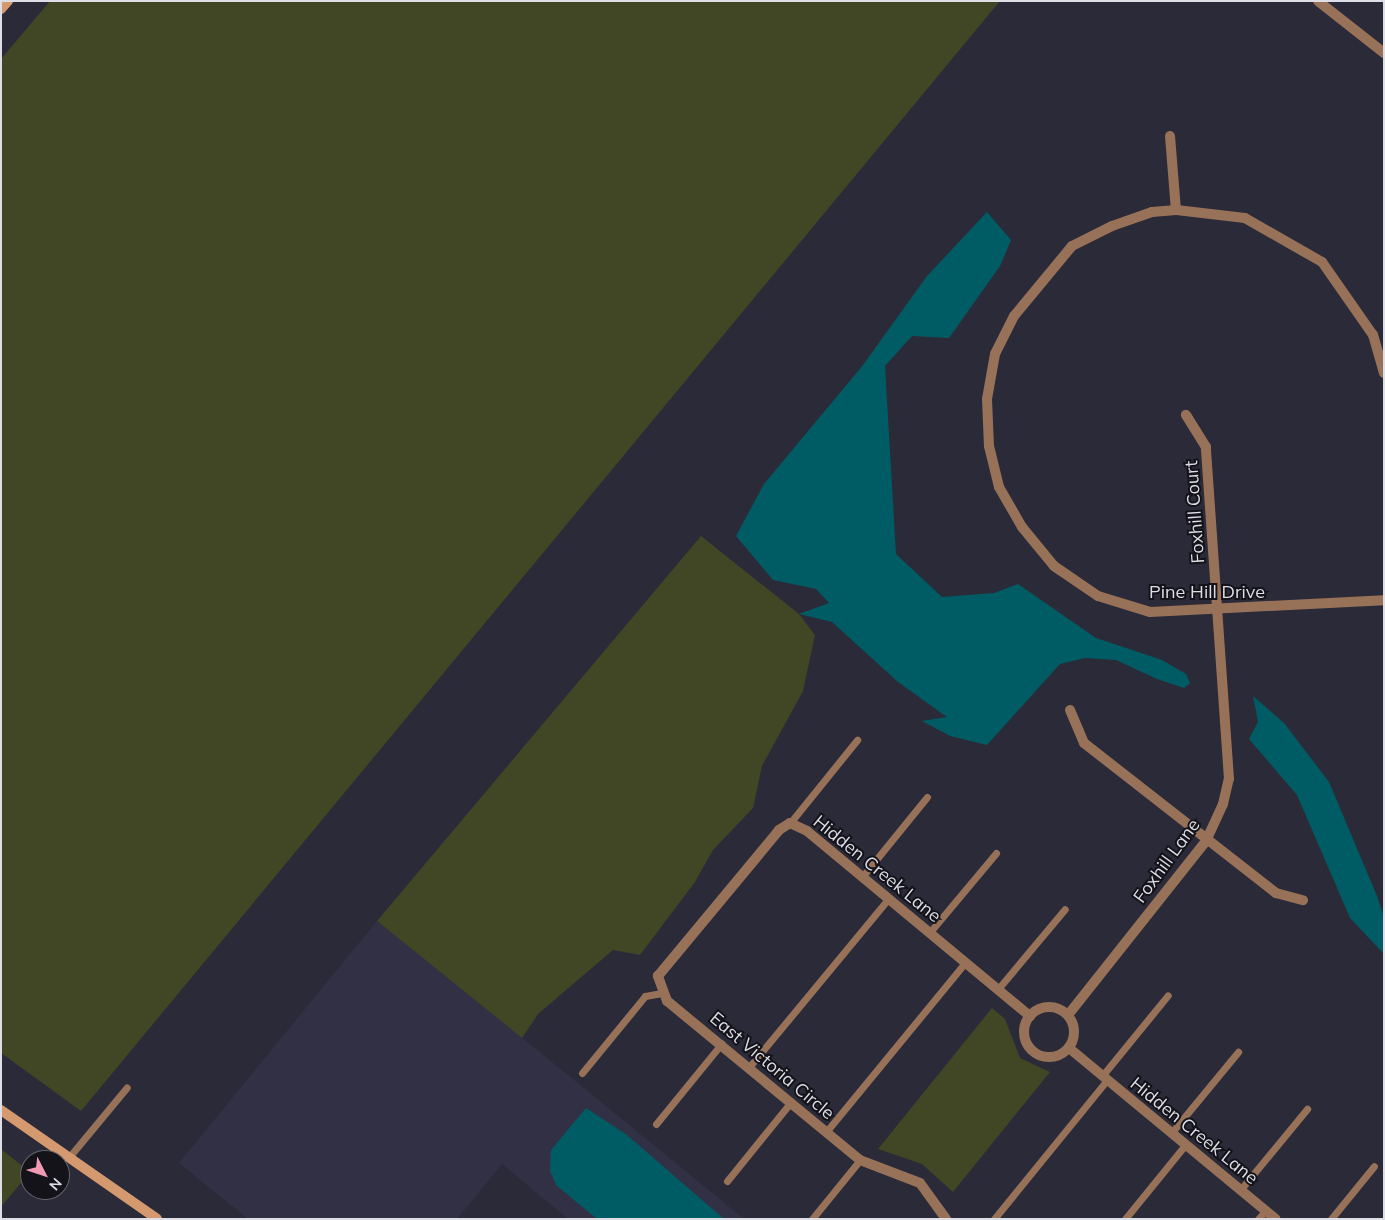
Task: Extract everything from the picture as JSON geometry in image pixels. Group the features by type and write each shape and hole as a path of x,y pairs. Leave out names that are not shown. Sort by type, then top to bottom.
{"main road":[{"path":"1,9 8,1"},
{"path":"1,1110 61,1150"},
{"path":"70,1156 158,1219"}],"street":[{"path":"1318,1 1384,53"},
{"path":"1170,136 1176,210"},
{"name":"Pine Hill Drive","path":"1384,373 1373,335 1322,262 1245,218 1176,210 1152,212 1080,242 1042,277 1014,316 995,354 987,399 989,446 1000,487 1022,527 1054,566 1098,596 1150,612 1219,612 1384,600"},
{"name":"Foxhill Court","path":"1186,414 1206,447 1219,612"},
{"name":"Foxhill Lane","path":"1068,1015 1206,841 1223,804 1229,779 1219,612"},
{"path":"1070,710 1084,743 1206,841 1276,893 1303,900"},
{"name":"Hidden Creek Lane","path":"662,993 658,976 780,830 790,823 807,831 1030,1016"},
{"name":"East Victoria Circle","path":"662,993 860,1160 920,1183 946,1219"},
{"path":"1045,1007 1068,1015 1074,1032 1069,1048 1048,1058 1033,1052 1024,1039 1030,1016 1045,1007"},
{"name":"Hidden Creek Lane","path":"1069,1048 1276,1219"}],"lane":[{"path":"790,823 857,740"},
{"path":"862,877 927,797"},
{"path":"930,932 996,853"},
{"path":"750,1066 888,899"},
{"path":"998,989 1064,909"},
{"path":"826,1132 965,963"},
{"path":"582,1073 645,996 662,993"},
{"path":"994,1219 1168,995"},
{"path":"656,1124 722,1044"},
{"path":"1172,1132 1238,1052"},
{"path":"70,1156 127,1087"},
{"path":"727,1181 791,1102"},
{"path":"1241,1189 1307,1109"},
{"path":"1125,1219 1186,1144"},
{"path":"812,1219 860,1160"},
{"path":"1331,1219 1374,1166"},
{"path":"1258,1219 1266,1210"}],"shaded area":[{"path":"377,921 744,1219 568,1219 502,1164 457,1219 248,1219 179,1163"}],"green space":[{"path":"50,1 1000,1 81,1111 1,1053 1,59"},
{"path":"701,536 799,614 815,635 803,691 762,766 753,808 713,850 695,882 640,955 613,950 538,1014 522,1038 377,921"},
{"path":"992,1008 1005,1019 1020,1058 1050,1072 953,1192 922,1164 878,1149"},
{"path":"1,1149 20,1164 20,1184 1,1207"}],"water":[{"path":"987,212 1011,240 1000,266 949,338 912,336 885,366 896,554 942,597 994,593 1018,584 1096,638 1162,660 1186,674 1190,683 1184,688 1157,679 1116,660 1085,658 1060,664 987,745 950,736 922,721 947,717 898,682 832,622 799,614 829,603 816,589 773,580 736,536 764,484 863,365 927,276"},
{"path":"1253,696 1284,723 1329,782 1384,917 1384,954 1350,918 1297,795 1249,739 1258,722"},
{"path":"586,1108 627,1135 724,1219 597,1219 556,1185 550,1171 551,1150"}]}
